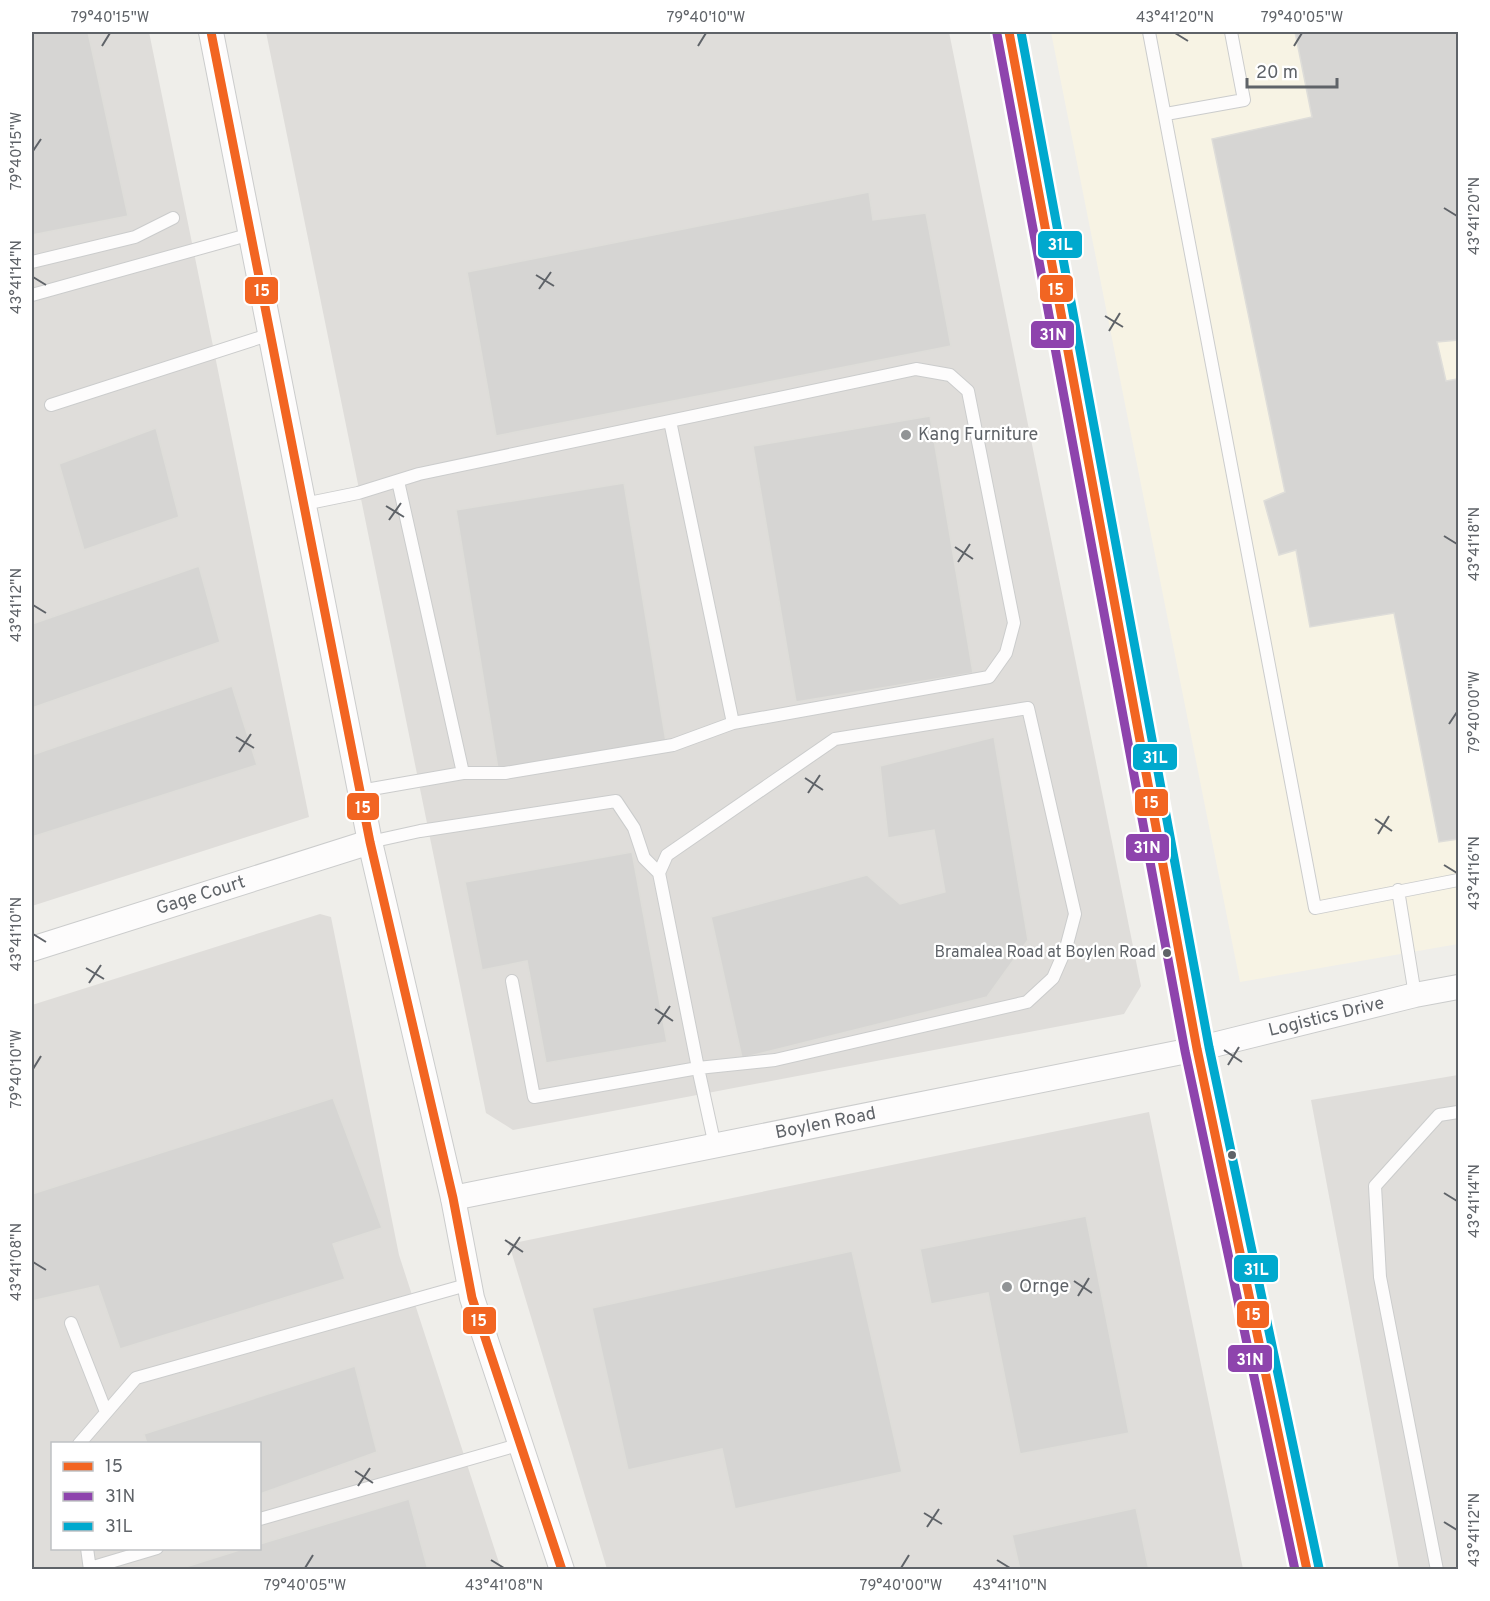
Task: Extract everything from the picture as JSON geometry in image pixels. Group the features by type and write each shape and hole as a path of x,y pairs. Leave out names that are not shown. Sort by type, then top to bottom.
{"main road":[{"path":"1009,32 1197,1048 1306,1569"}],"street":[{"path":"211,32 370,842 453,1198 470,1284 562,1569"},
{"name":"Gage Court","path":"32,949 370,842"},
{"name":"Logistics Drive","path":"1197,1048 1415,995 1458,987"},
{"name":"Boylen Road","path":"453,1198 1197,1048"}],"lane":[{"path":"1149,32 1315,908 1458,880"},
{"path":"1166,114 1244,100 1232,32"},
{"path":"32,262 135,237 173,218"},
{"path":"32,295 251,234"},
{"path":"51,405 271,334"},
{"path":"304,504 358,493 419,474 916,369 950,375 968,391 1014,623 1006,653 989,677 734,723 673,745 505,773 463,773 360,791"},
{"path":"670,421 734,723"},
{"path":"398,481 463,773"},
{"path":"512,981 534,1097 698,1068 775,1060 1027,1002 1053,978 1066,948 1075,914 1028,708 835,739 667,855 659,873"},
{"path":"370,842 420,831 616,801 634,828 644,858 659,873 716,1146"},
{"path":"1398,890 1415,995"},
{"path":"1437,1569 1380,1277 1375,1186 1439,1115 1458,1112"},
{"path":"80,1442 136,1378 470,1284"},
{"path":"71,1323 106,1412"},
{"path":"261,1519 521,1444"},
{"path":"87,1550 90,1569 151,1550"}],"shaded area":[{"path":"32,32 149,32 309,817 32,906"},
{"path":"266,32 949,32 1141,986 1124,1014 513,1130 486,1113"},
{"path":"1051,32 1458,32 1458,944 1240,982"},
{"path":"320,914 331,917 399,1255 501,1569 32,1569 32,1005"},
{"path":"1458,1075 1458,1569 1399,1569 1311,1100"},
{"path":"1149,1112 1243,1569 607,1569 509,1244"}],"building":[{"path":"32,32 88,32 128,216 32,235"},
{"path":"1295,32 1458,32 1458,340 1437,342 1446,381 1458,379 1458,839 1439,842 1394,613 1310,627 1296,550 1279,555 1264,501 1285,492 1212,139 1312,117"},
{"path":"869,192 873,220 926,213 951,346 496,436 467,272"},
{"path":"930,416 973,673 796,702 753,446"},
{"path":"156,428 179,517 84,550 59,464"},
{"path":"624,483 666,742 498,769 456,510"},
{"path":"199,566 220,642 32,708 32,624"},
{"path":"232,686 257,765 32,837 32,755"},
{"path":"994,737 1028,940 987,997 742,1058 711,917 867,875 900,904 945,892 934,830 888,838 880,766"},
{"path":"632,852 667,1042 546,1063 527,961 482,970 465,882"},
{"path":"333,1098 382,1228 333,1244 345,1279 120,1349 98,1286 32,1301 32,1194"},
{"path":"1086,1216 1129,1433 1020,1454 988,1293 931,1304 920,1249"},
{"path":"852,1251 902,1472 735,1509 722,1449 628,1470 592,1308"},
{"path":"355,1366 377,1452 261,1494 261,1442 146,1442 144,1434"},
{"path":"409,1499 428,1570 176,1570 240,1550 261,1550 261,1544"},
{"path":"1136,1508 1149,1570 1020,1570 1012,1535"}],"transit line":[{"name":"15","path":"211,32 370,842 453,1198 472,1298 562,1570"},
{"name":"15","path":"1009,32 1197,1049 1307,1570"},
{"name":"31L","path":"1021,32 1209,1047 1319,1568"},
{"name":"31N","path":"997,34 1185,1051 1295,1570"}],"place":[{"name":"Kang Furniture","path":"906,435"},
{"name":"Bramalea Road at Boylen Road","path":"1167,953"},
{"name":"Ornge","path":"1007,1287"}]}
